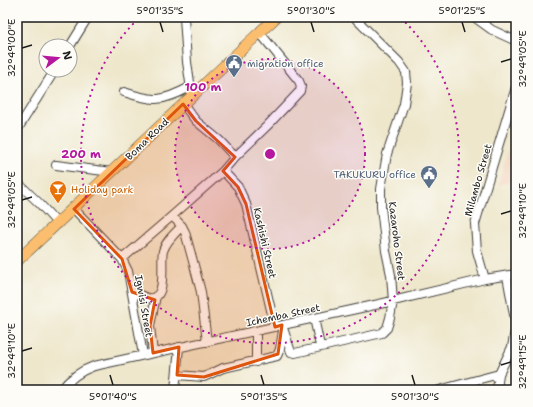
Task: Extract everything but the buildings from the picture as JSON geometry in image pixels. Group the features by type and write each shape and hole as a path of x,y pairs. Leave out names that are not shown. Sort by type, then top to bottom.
{"main road":[{"name":"Boma Road","path":"17,261 74,209 183,104 191,91 260,33 276,17"}],"street":[{"path":"75,38 88,17"},
{"path":"124,92 151,100 159,100 191,91 184,17"},
{"name":"Kazaroho Street","path":"354,17 399,62 406,72 407,83 404,104 387,154 381,189 381,207 386,251 394,301"},
{"path":"474,17 492,30 516,40"},
{"path":"122,259 223,171 300,91 301,86 299,81 260,33"},
{"path":"17,130 50,78"},
{"name":"Milambo Street","path":"486,279 477,251 475,224 516,87"},
{"path":"183,104 196,121 219,140 235,157"},
{"path":"56,165 112,172"},
{"name":"Kashishi Street","path":"223,171 238,187 246,204 280,327 291,352 295,353 320,346"},
{"path":"17,182 58,224"},
{"name":"Igwisi Street","path":"74,209 122,259 128,271 143,355"},
{"path":"172,216 182,226 194,265 201,292 207,342"},
{"path":"153,353 150,331 152,312 156,296 161,290 162,284 162,259 166,245 182,226"},
{"name":"Ichemba Street","path":"61,390 67,382 84,370 179,347 280,327 486,279 516,274"},
{"path":"497,390 499,374 512,347 515,330 515,320 507,276"},
{"path":"132,292 148,298 156,296"},
{"path":"144,297 152,312"},
{"path":"314,318 320,346 382,333 387,328 394,301"},
{"path":"177,374 204,376 223,368 256,362 273,357 278,354 280,327"},
{"path":"256,331 256,362"},
{"path":"175,390 179,347"},
{"path":"439,390 499,374"}],"highlighted area":[{"path":"183,104 196,121 235,157 223,171 238,187 246,204 275,327 282,325 278,354 204,377 177,375 179,347 153,353 150,326 155,300 132,292 122,259 74,209"}],"shaded area":[{"path":"516,124 516,180 498,185"}],"place":[{"name":"migration office","path":"234,78"},
{"name":"TAKUKURU office","path":"429,189"},
{"name":"Holiday park","path":"58,204"}]}
